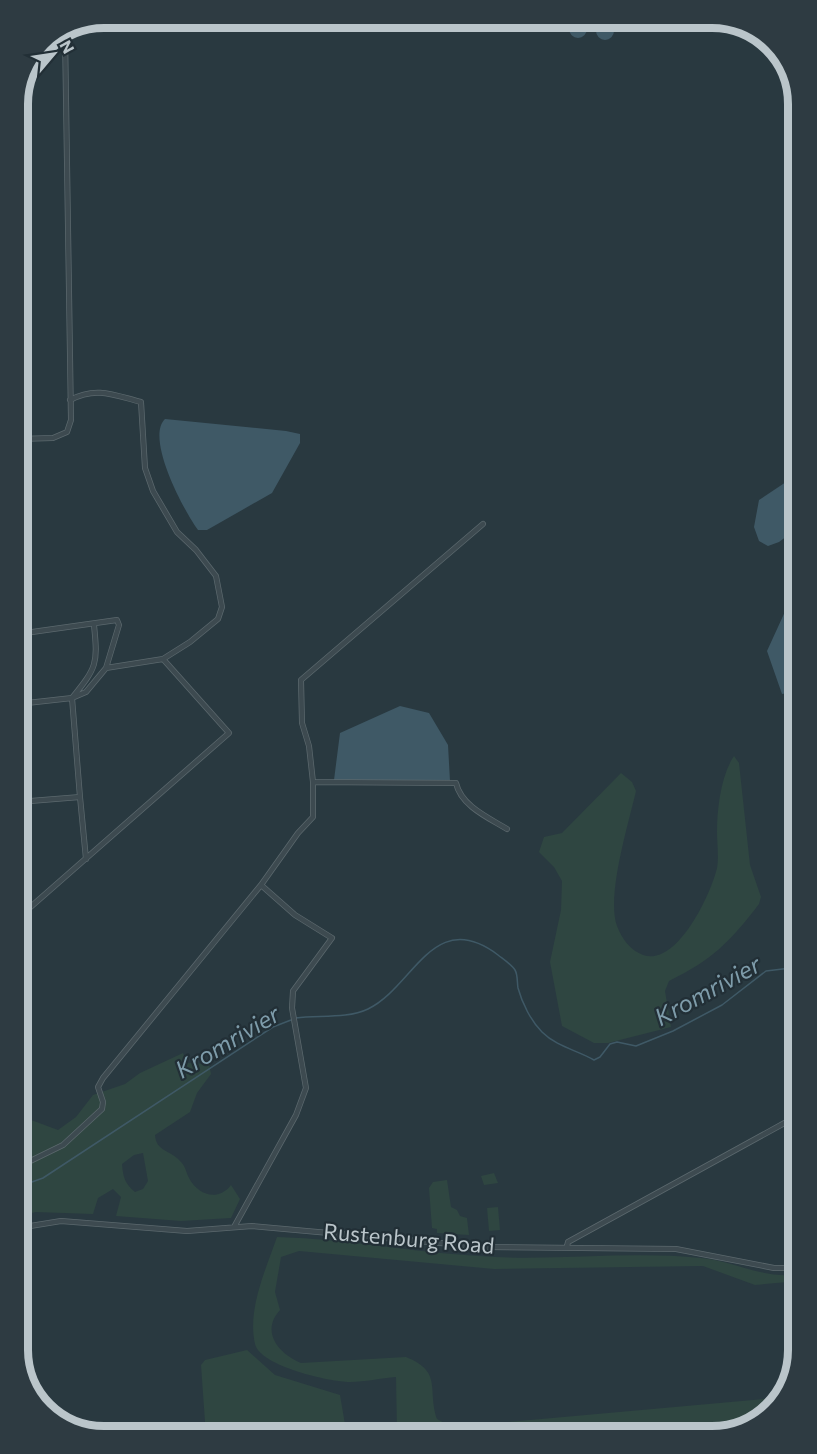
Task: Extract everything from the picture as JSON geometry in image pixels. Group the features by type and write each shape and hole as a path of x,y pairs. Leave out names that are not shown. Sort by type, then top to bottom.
{"street":[{"path":"29,439 53,438 67,432 71,420 65,40"},
{"path":"70,400 94,391 111,392 141,402 145,468 153,491 177,532 196,550 216,576 222,607 218,620 163,659 106,668"},
{"path":"28,1162 63,1144 102,1109 103,1102 98,1087 103,1078 261,885 298,833 313,817 313,782 309,746 302,723 301,680 483,524"},
{"path":"29,633 117,620 119,625 106,668 86,692 72,698 29,703"},
{"path":"86,859 72,698 94,671 97,652 94,625"},
{"path":"28,909 229,733 163,659"},
{"path":"313,782 456,783 458,792 483,816 507,829"},
{"path":"28,801 80,797"},
{"path":"234,1227 296,1115 306,1088 292,1008 293,992 332,939 295,915 261,885"},
{"path":"567,1246 568,1242 788,1121"},
{"name":"Rustenburg Road","path":"28,1226 61,1221 187,1232 234,1227 319,1231 484,1246 676,1249 774,1268 788,1268"}],"green space":[{"path":"734,756 739,763 750,865 761,897 759,904 719,949 669,981 665,991 671,1027 608,1043 594,1043 562,1026 550,962 561,910 562,881 554,867 539,852 544,837 562,833 621,773 632,782 636,791 616,878 614,913 619,931 630,947 643,955 656,956 680,940 708,894 718,864 717,823 721,792"},
{"path":"183,1053 187,1063 209,1064 211,1074 197,1093 190,1112 155,1135 158,1145 182,1163 189,1178 198,1189 214,1195 231,1185 240,1199 231,1218 181,1221 116,1216 121,1197 113,1189 98,1198 93,1214 28,1214 28,1119 58,1130 76,1117 93,1095 125,1084 140,1073","holes":["143,1153 148,1181 143,1189 135,1192 129,1186 125,1180 122,1164 134,1155"]},
{"path":"494,1173 498,1183 484,1185 481,1176"},
{"path":"447,1180 451,1207 457,1210 460,1216 467,1218 469,1235 437,1233 437,1229 432,1228 429,1188 433,1182"},
{"path":"498,1207 500,1230 489,1231 487,1208"},
{"path":"277,1237 495,1257 624,1255 701,1258 762,1272 788,1275 788,1282 755,1285 703,1266 494,1269 299,1251 281,1257 275,1292 280,1310 274,1318 272,1334 279,1348 286,1354 301,1363 406,1357 425,1369 432,1382 437,1419 449,1426 397,1425 396,1377 350,1382 327,1379 282,1366 260,1352 255,1344 253,1331 256,1303"},
{"path":"247,1350 275,1375 340,1395 345,1425 205,1425 201,1365 205,1360"},
{"path":"771,1398 746,1418 712,1426 468,1426"}],"water":[{"path":"569,29 587,29 587,33 582,38 574,38 569,33"},
{"path":"597,29 613,29 611,37 605,40 599,37 596,31"},
{"path":"165,419 286,431 300,434 300,443 272,493 207,530 198,530 176,492 163,457 160,428"},
{"path":"788,481 788,535 768,546 759,541 754,527 759,500"},
{"path":"788,605 788,693 782,694 767,651"},
{"path":"400,706 429,713 448,745 450,781 334,780 340,733"}],"waterway":[{"name":"Kromrivier","path":"296,1018 342,1015 368,1009 384,998 426,955 440,945 457,940 476,942 514,968 524,1006 538,1028 554,1041 594,1060 600,1057 610,1044 617,1042 636,1046 673,1031 722,1005 766,971 788,968"},
{"name":"Kromrivier","path":"28,1183 43,1178 273,1027 291,1020"}]}
